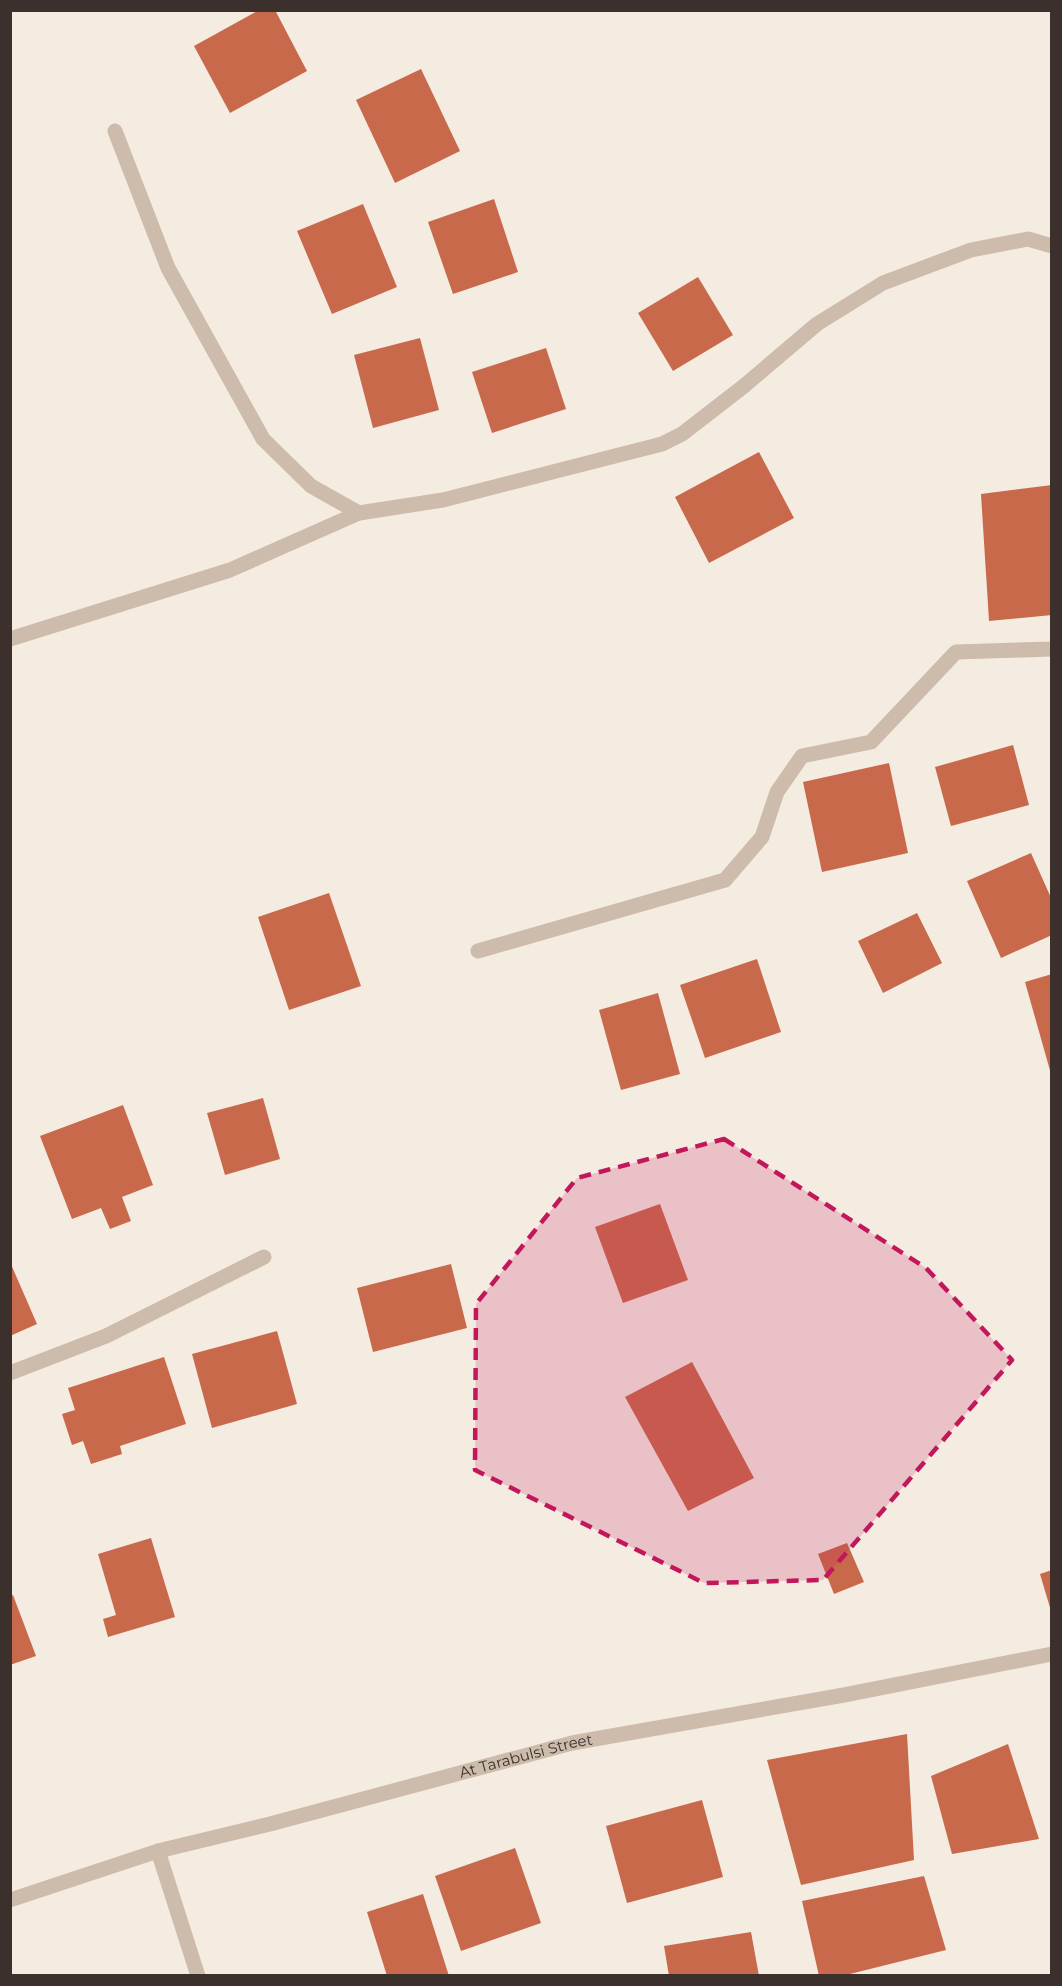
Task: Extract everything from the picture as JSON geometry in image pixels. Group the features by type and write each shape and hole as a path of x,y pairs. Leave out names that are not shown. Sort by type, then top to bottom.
{"street":[{"path":"115,131 168,268 263,439 311,486 359,513"},
{"path":"10,639 230,570 359,513 443,500 662,444 681,434 744,386 817,324 883,283 971,250 1028,239 1052,246"},
{"path":"478,951 725,880 762,837 777,792 802,756 871,742 956,652 1052,648"},
{"path":"10,1373 106,1336 264,1257"},
{"name":"At Tarabulsi Street","path":"10,1900 158,1851 270,1824 572,1743 844,1695 1052,1654"},
{"path":"158,1851 198,1976"}],"highlighted area":[{"path":"724,1139 926,1268 1012,1360 823,1580 704,1583 475,1470 476,1304 577,1178"}],"building":[{"path":"259,10 275,10 307,71 230,113 194,46"},
{"path":"421,69 460,151 395,183 356,100"},
{"path":"494,199 518,272 453,294 428,222"},
{"path":"363,204 397,287 332,314 297,231"},
{"path":"698,277 733,335 673,371 638,313"},
{"path":"420,338 439,410 373,428 354,355"},
{"path":"546,348 566,409 492,433 472,372"},
{"path":"759,452 794,518 709,563 675,497"},
{"path":"1052,485 1052,615 989,621 981,494"},
{"path":"1013,745 1029,805 951,826 935,767"},
{"path":"889,763 908,853 822,872 803,782"},
{"path":"1031,853 1052,900 1052,935 1001,958 967,881"},
{"path":"329,893 361,986 289,1010 258,917"},
{"path":"917,913 942,963 883,993 858,941"},
{"path":"757,959 781,1032 705,1058 680,985"},
{"path":"1052,974 1052,1074 1051,1074 1025,982"},
{"path":"658,993 680,1074 621,1090 599,1010"},
{"path":"263,1098 280,1159 225,1175 207,1113"},
{"path":"123,1105 153,1185 122,1197 131,1221 110,1229 101,1208 72,1219 40,1136"},
{"path":"660,1204 688,1280 623,1303 595,1227"},
{"path":"10,1262 37,1324 10,1336"},
{"path":"451,1264 467,1328 373,1352 357,1288"},
{"path":"277,1331 297,1404 212,1428 192,1354"},
{"path":"164,1357 186,1424 120,1446 122,1454 91,1464 83,1441 72,1445 62,1414 75,1410 68,1388"},
{"path":"692,1362 754,1478 688,1511 625,1397"},
{"path":"151,1538 175,1617 108,1637 103,1619 116,1615 98,1554"},
{"path":"847,1543 864,1582 834,1594 818,1554"},
{"path":"1052,1570 1052,1611 1051,1611 1040,1574"},
{"path":"13,1595 36,1656 10,1665 10,1596"},
{"path":"907,1734 914,1860 801,1885 767,1760"},
{"path":"1008,1744 1039,1839 952,1854 931,1776"},
{"path":"702,1800 723,1877 627,1903 606,1826"},
{"path":"515,1848 541,1923 461,1951 435,1876"},
{"path":"924,1876 946,1950 842,1976 819,1976 802,1901"},
{"path":"423,1894 449,1976 387,1976 367,1912"},
{"path":"751,1932 759,1976 669,1976 664,1946"}]}
